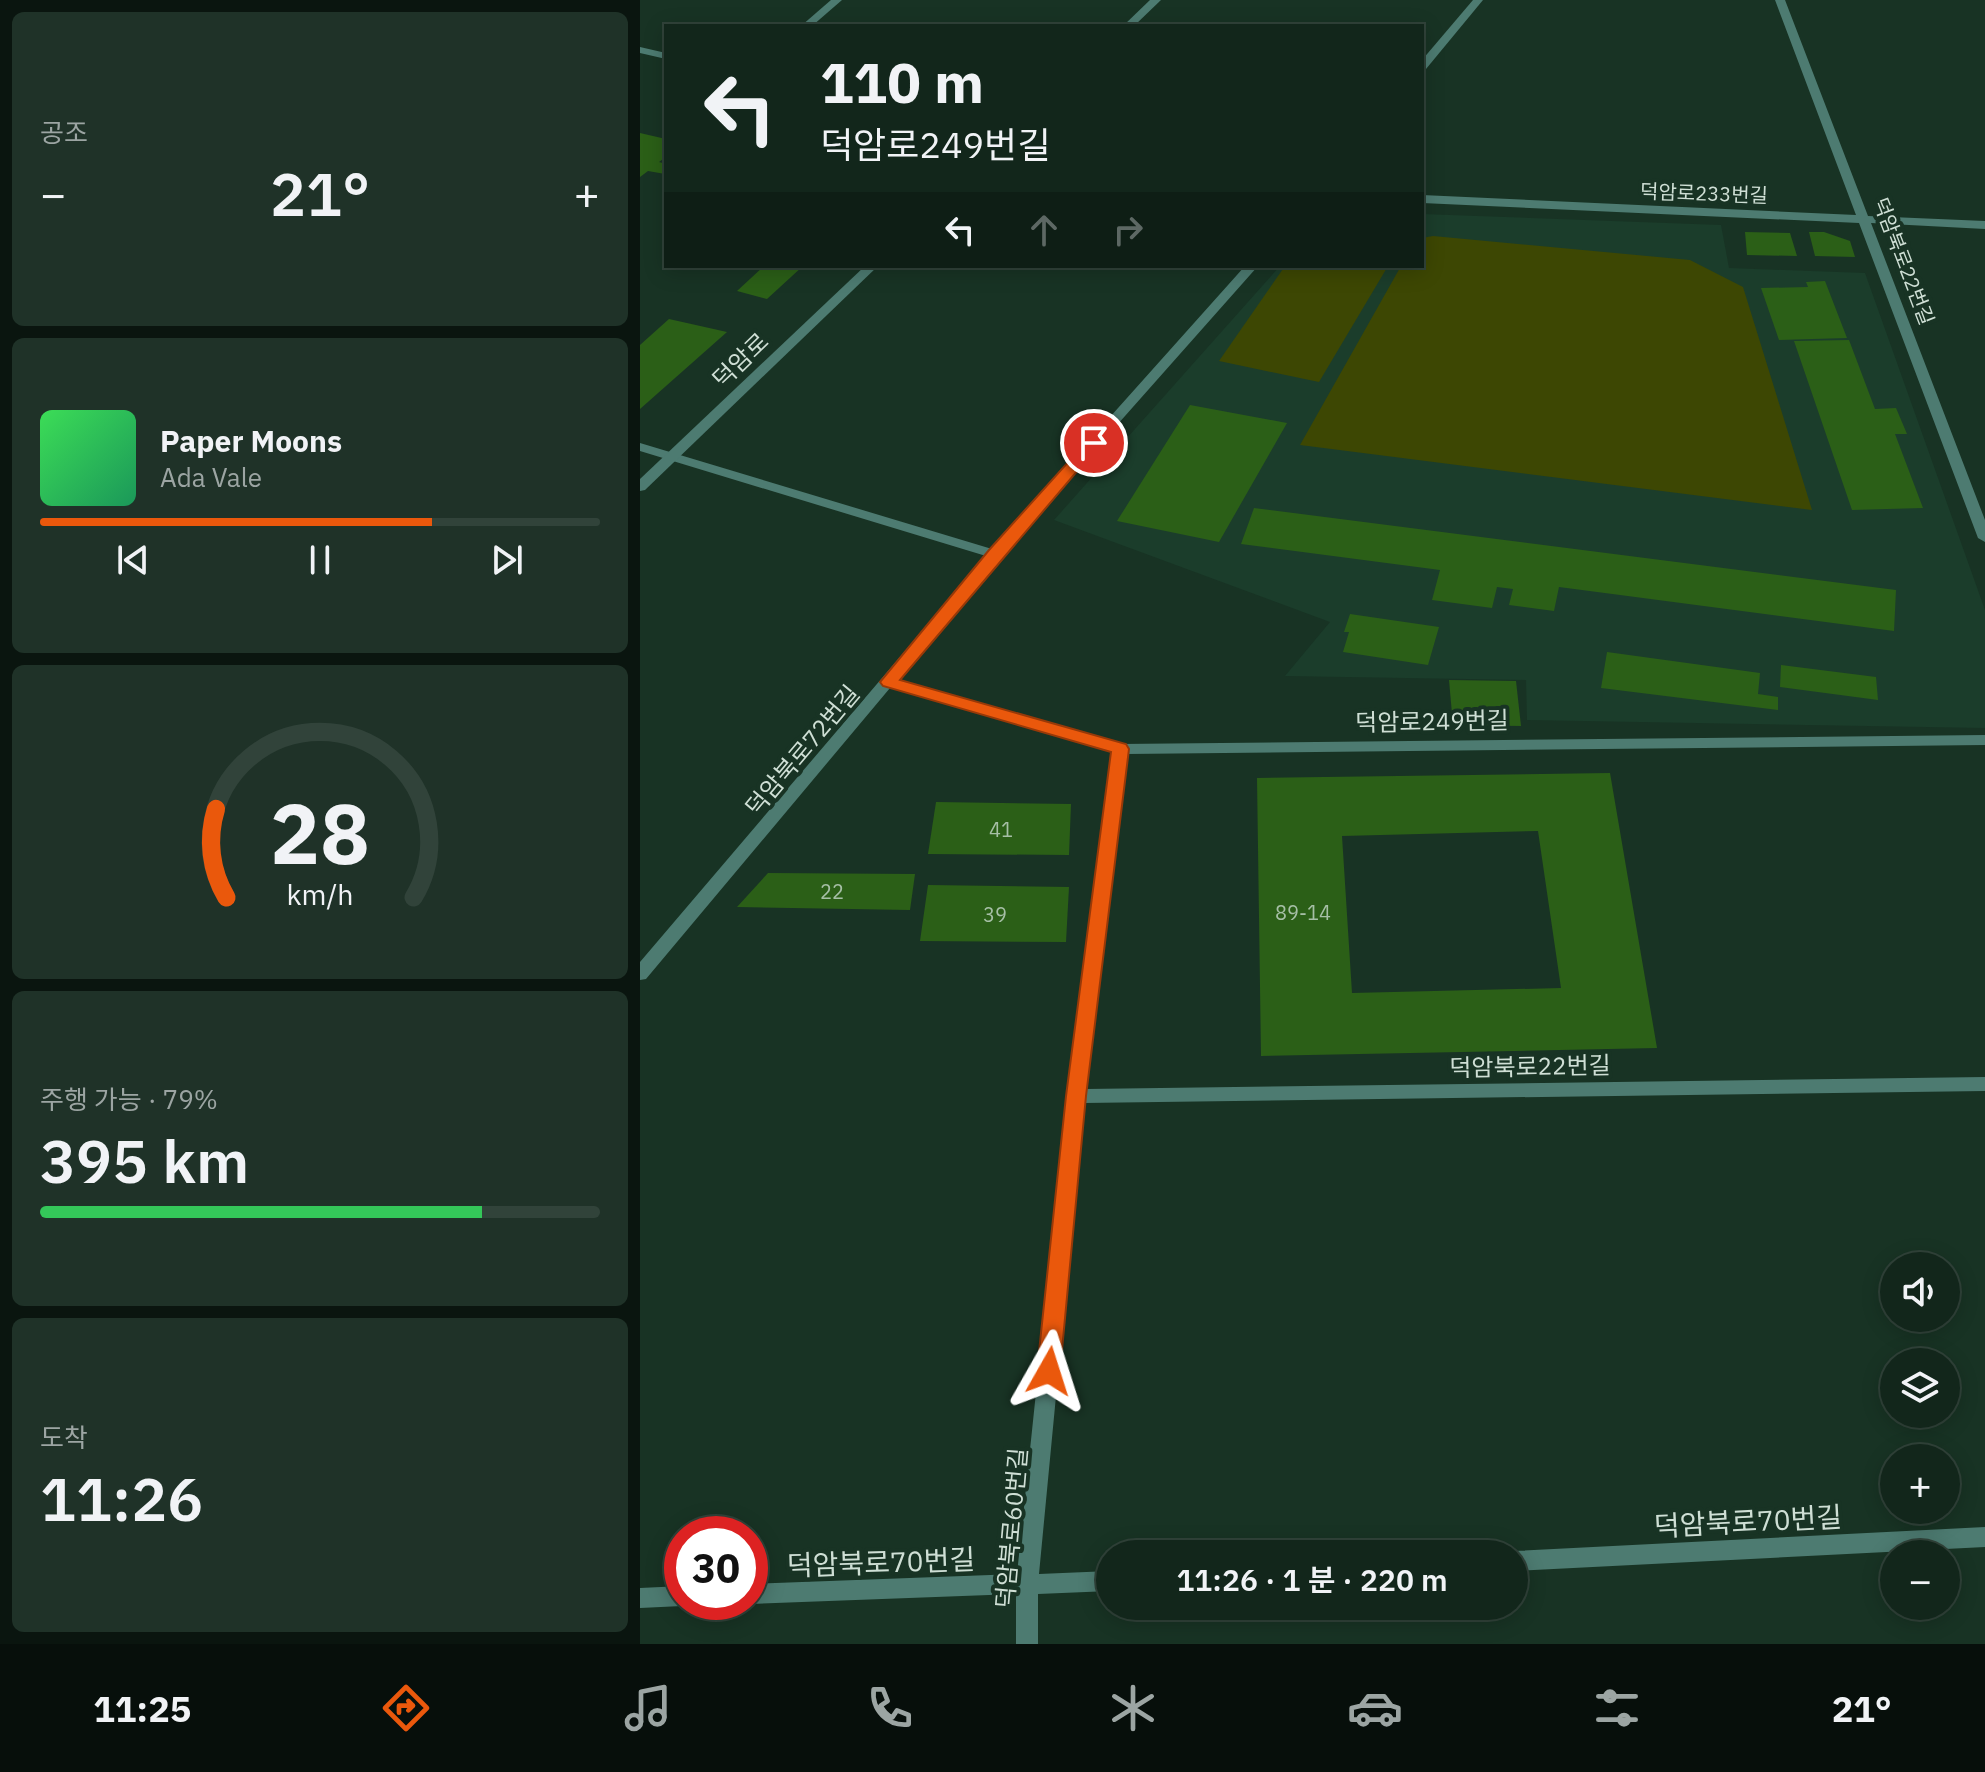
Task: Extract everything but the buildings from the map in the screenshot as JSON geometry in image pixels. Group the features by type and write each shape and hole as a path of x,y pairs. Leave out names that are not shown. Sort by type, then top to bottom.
{"street":[{"path":"808,24 837,0"},
{"path":"1130,24 1156,0"},
{"path":"1424,65 1478,0"},
{"name":"덕암북로22번길","path":"1780,0 1985,538"},
{"path":"640,50 664,56"},
{"name":"덕암로233번길","path":"1424,199 1985,225"},
{"name":"덕암로","path":"640,487 870,268"},
{"name":"덕암북로72번길","path":"640,974 995,554 1250,268"},
{"path":"640,447 995,554"},
{"name":"덕암로249번길","path":"889,682 1120,749 1985,740"},
{"name":"덕암북로60번길","path":"1027,1644 1027,1585 1076,1096 1120,749"},
{"name":"덕암북로22번길","path":"1076,1096 1985,1084"},
{"name":"덕암북로70번길","path":"1528,1560 1985,1537"},
{"name":"덕암북로70번길","path":"768,1593 1096,1582"},
{"path":"640,1598 664,1597"}],"shaded area":[{"path":"1424,214 1721,225 1729,268 1865,273 1985,610 1985,728 1527,720 1526,680 1285,676 1330,622 1054,520 1278,268 1424,268"}],"green space":[{"path":"1424,238 1690,260 1743,287 1812,510 1300,445 1400,268 1424,268"},
{"path":"1284,268 1387,268 1319,382 1219,361"}],"route":[{"path":"1049,1371 1076,1096 1120,749 889,682 995,554 1094,443"}]}
